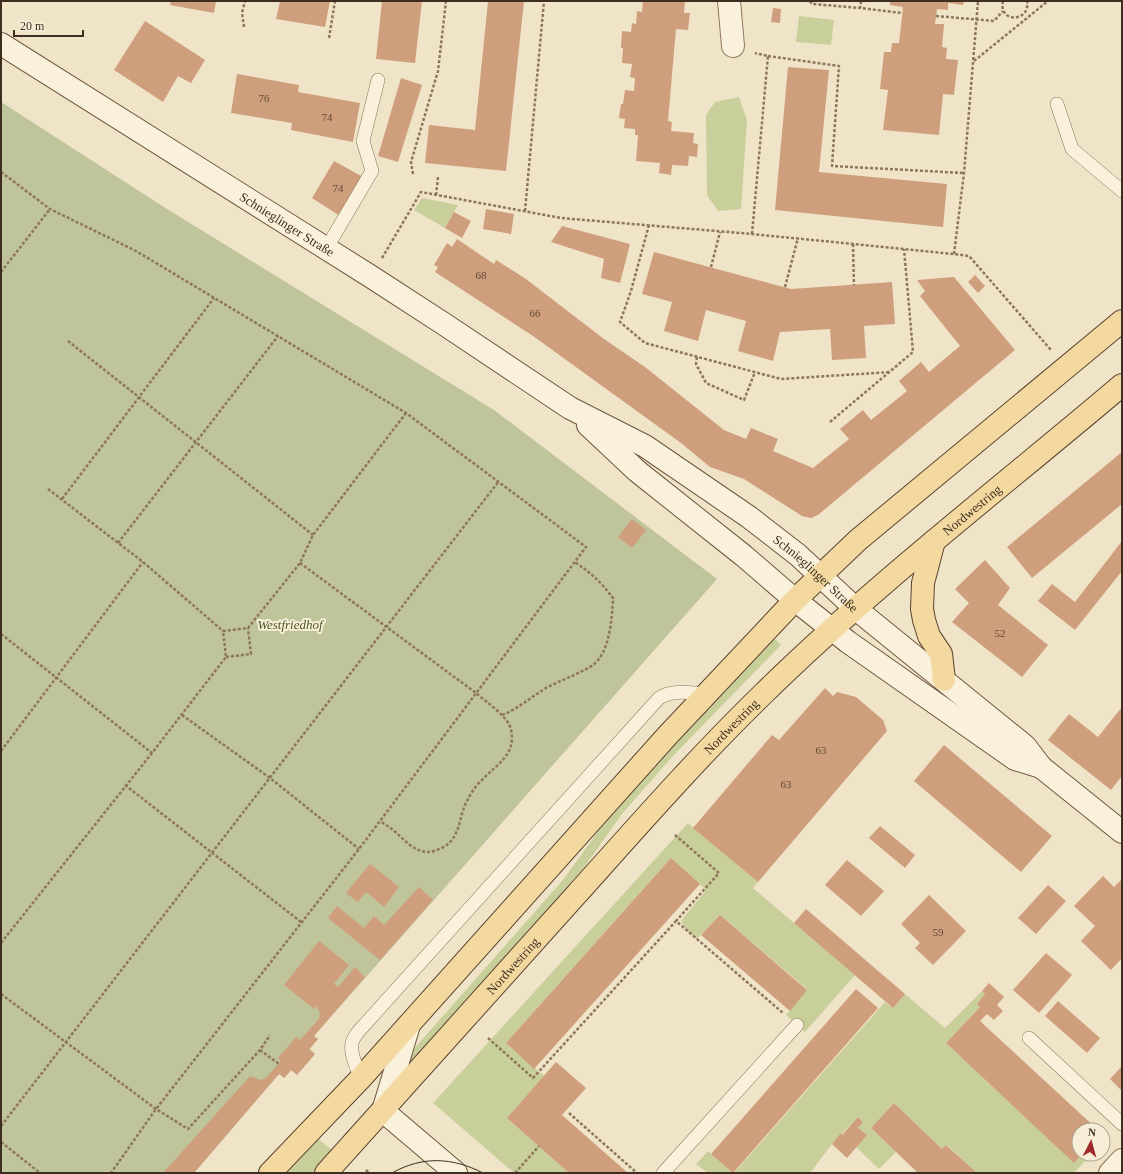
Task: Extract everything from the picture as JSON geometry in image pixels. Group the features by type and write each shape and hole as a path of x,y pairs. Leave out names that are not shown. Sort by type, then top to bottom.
{"main road":[{"path":"729,1 733,46"},
{"name":"Schnieglinger Straße","path":"1,44 370,276 570,408 645,446 766,528 856,608 1025,746 1041,767 1122,832"},
{"name":"Nordwestring","path":"270,1173 361,1078 705,694 795,600 858,540 1122,321"},
{"name":"Nordwestring","path":"326,1173 383,1112 637,827 737,720 856,608 934,541 1122,385"},
{"name":"Schnieglinger Straße","path":"570,408 637,471 744,556 795,600 869,658 1015,760 1041,767"},
{"path":"934,541 923,583 922,609 929,636 942,654 944,680"},
{"name":"Nordwestring","path":"383,1112 408,1025"},
{"path":"383,1112 456,1173"},
{"path":"1110,1173 1122,1160"}],"lane":[{"path":"326,249 372,171 362,141 378,80"},
{"path":"1057,104 1072,149 1122,191"},
{"path":"361,1078 355,1065 352,1051 352,1041 358,1032 659,698 673,692 705,694"},
{"path":"663,1173 797,1025"},
{"path":"1029,1038 1122,1124"}],"path":[{"path":"244,27 242,13 245,1"},
{"path":"329,38 335,1"},
{"path":"413,174 411,162 438,71 446,1"},
{"path":"525,211 544,1"},
{"path":"810,1 812,4 902,13"},
{"path":"860,8 861,1"},
{"path":"954,254 964,173 978,1"},
{"path":"1002,1 1003,11 1008,16 1012,17 1020,17 1026,12 1027,1"},
{"path":"974,61 1048,1"},
{"path":"936,16 994,21 1003,11"},
{"path":"733,46 768,56 839,66 832,166 964,173"},
{"path":"752,234 768,56"},
{"path":"1,172 50,209 136,251 406,413 586,547 359,849 156,1109 111,1173"},
{"path":"436,195 438,177"},
{"path":"370,276 421,192 561,218 798,238 954,254 969,256 1067,368"},
{"path":"1,272 50,209"},
{"path":"649,225 631,291 620,322 645,343 781,379 891,372"},
{"path":"711,267 720,232"},
{"path":"785,287 798,238"},
{"path":"853,244 854,285"},
{"path":"830,422 913,352 904,249"},
{"path":"62,499 214,298"},
{"path":"118,543 278,336"},
{"path":"68,341 313,535"},
{"path":"697,357 696,364 706,383 744,400 755,372"},
{"path":"223,631 248,628 300,563 313,535 406,413"},
{"path":"1,1126 499,481"},
{"path":"1,943 2,938 152,753 226,657 223,631 143,562 48,489"},
{"path":"1,751 143,562"},
{"path":"502,715 512,711 549,686 594,664 602,652 610,634 613,598 593,574 575,562"},
{"path":"300,563 476,693 502,715 511,728 512,745 504,760 482,779 474,789 466,803 457,832 451,841 440,849 427,852 414,849 380,821"},
{"path":"226,657 251,654 248,628"},
{"path":"1,634 152,753"},
{"path":"182,715 270,778 359,849"},
{"path":"125,785 301,922"},
{"path":"488,1038 534,1078 719,873 675,835"},
{"path":"676,921 797,1025"},
{"path":"1,994 156,1109 188,1129 260,1050 270,1035"},
{"path":"260,1050 278,1064"},
{"path":"569,1113 637,1173"},
{"path":"1,1142 40,1173"},
{"path":"514,1173 539,1146"},
{"path":"366,1170 369,1173"}],"green space":[{"path":"799,16 834,20 831,45 796,42"},
{"path":"739,97 747,120 741,209 718,211 707,195 706,115 715,102"},
{"name":"Westfriedhof","path":"1,102 167,209 494,410 717,579 314,1036 318,1039 310,1049 315,1054 297,1075 292,1070 284,1078 279,1074 194,1173 1,1173"},
{"path":"422,198 458,205 445,228 414,210"},
{"path":"773,637 781,645 672,757 622,814 583,869 404,1072 405,1059 563,880 605,822 649,770"},
{"path":"688,823 758,882 753,888 855,975 805,1032 786,1015 807,989 720,915 697,939 688,932 681,921 706,890 671,858 506,1043 544,1076 507,1118 569,1173 514,1173 433,1103"},
{"path":"982,991 985,994 977,1004 980,1007 946,1043 1071,1159 1071,1162 1084,1162 1074,1173 977,1173 947,1145 942,1149 894,1103 871,1128 896,1152 879,1169 856,1147 867,1135 858,1128 863,1122 858,1117 832,1144 810,1173 734,1173 885,1002 893,1008 905,994 945,1028"},
{"path":"317,1138 333,1151 313,1173 283,1173"},
{"path":"708,1151 733,1173 708,1173 696,1164"}],"building":[{"path":"171,1 216,1 214,13 170,5"},
{"path":"280,1 330,1 325,27 276,19"},
{"path":"382,1 422,1 415,63 376,59"},
{"path":"488,1 524,1 506,171 425,163 429,125 475,130"},
{"path":"643,1 685,1 684,13 690,13 688,30 676,29 668,121 672,122 671,131 694,133 693,143 698,144 697,157 689,156 688,166 672,165 671,175 659,173 660,163 636,161 638,135 635,135 635,129 624,128 625,119 619,118 625,90 634,91 635,78 630,77 632,64 622,63 622,31 631,32 632,23 636,24 637,11 642,12"},
{"path":"890,1 964,1 963,5 948,3 948,10 937,9 935,24 944,24 942,47 947,48 946,59 958,60 954,95 943,94 939,135 883,130 888,90 880,89 884,52 891,52 892,43 899,43 903,7 890,5"},
{"path":"773,8 781,9 780,23 771,22"},
{"path":"145,21 205,60 191,83 178,76 163,102 114,70"},
{"path":"788,67 829,70 819,172 947,184 943,227 775,210"},
{"path":"237,74 299,85 298,92 360,103 353,142 291,130 292,123 231,113"},
{"path":"401,78 422,85 398,162 378,156"},
{"path":"334,161 363,177 340,216 312,198"},
{"path":"486,209 514,214 511,234 483,229"},
{"path":"454,212 471,221 462,238 445,228"},
{"path":"562,226 630,244 620,283 601,278 604,259 551,242"},
{"path":"457,239 494,264 496,260 526,279 604,339 645,367 724,430 746,439 751,428 778,439 773,451 813,468 849,439 840,429 863,410 871,420 907,391 899,381 921,362 929,372 960,346 920,296 925,291 917,280 954,277 1015,350 818,515 811,518 802,516 744,479 710,467 681,443 533,336 435,272 438,267 434,265 447,243 452,247"},
{"path":"654,252 791,289 892,282 895,324 864,326 866,358 832,360 830,329 780,332 773,361 738,351 746,321 706,310 698,341 664,331 672,302 642,294"},
{"path":"975,275 985,286 978,293 968,282"},
{"path":"1122,452 1122,504 1032,578 1007,547"},
{"path":"632,519 646,530 632,548 618,537"},
{"path":"1122,541 1122,571 1075,630 1038,601 1052,584 1075,602"},
{"path":"985,560 1010,588 998,605 1048,645 1022,677 952,622 969,603 955,589"},
{"path":"825,688 833,696 837,692 856,697 883,720 887,731 758,882 693,828 772,735 779,740"},
{"path":"1122,707 1122,776 1111,790 1048,740 1069,714 1098,737"},
{"path":"944,745 1052,836 1021,872 914,781"},
{"path":"880,826 915,855 905,868 869,838"},
{"path":"671,858 700,884 534,1069 506,1043"},
{"path":"847,860 884,891 861,916 825,885"},
{"path":"370,864 399,887 384,907 366,892 358,902 346,893"},
{"path":"1103,876 1114,887 1122,879 1122,958 1111,970 1081,941 1095,926 1074,906"},
{"path":"1048,885 1066,901 1036,934 1018,918"},
{"path":"419,887 433,900 380,960 328,918 337,906 364,928 374,916 384,925"},
{"path":"929,895 966,931 933,965 915,948 920,943 901,924"},
{"path":"806,909 905,994 893,1008 794,923"},
{"path":"720,915 807,990 790,1011 701,935"},
{"path":"319,941 349,965 334,984 338,987 355,967 365,977 314,1036 318,1039 309,1049 315,1054 297,1075 291,1070 284,1078 279,1074 194,1173 163,1173 250,1076 261,1080 266,1078 281,1061 278,1058 296,1037 300,1040 319,1019 320,1012 316,1006 314,1009 284,985"},
{"path":"1046,953 1072,975 1039,1013 1013,990"},
{"path":"989,983 1004,997 997,1005 1003,1011 994,1020 987,1014 980,1021 1089,1122 1071,1122 1071,1160 946,1043 980,1007 977,1004 985,994 982,991"},
{"path":"856,989 878,1008 733,1173 711,1154"},
{"path":"1058,1001 1100,1038 1087,1053 1045,1016"},
{"path":"556,1062 586,1088 562,1115 628,1173 569,1173 507,1118"},
{"path":"1122,1066 1122,1091 1110,1079"},
{"path":"894,1103 942,1149 946,1145 977,1173 918,1173 871,1128"},
{"path":"858,1117 863,1122 858,1128 867,1135 847,1158 832,1144"}],"tram line":[{"path":"392,1173 403,1167 426,1161 448,1161 483,1173"}]}
